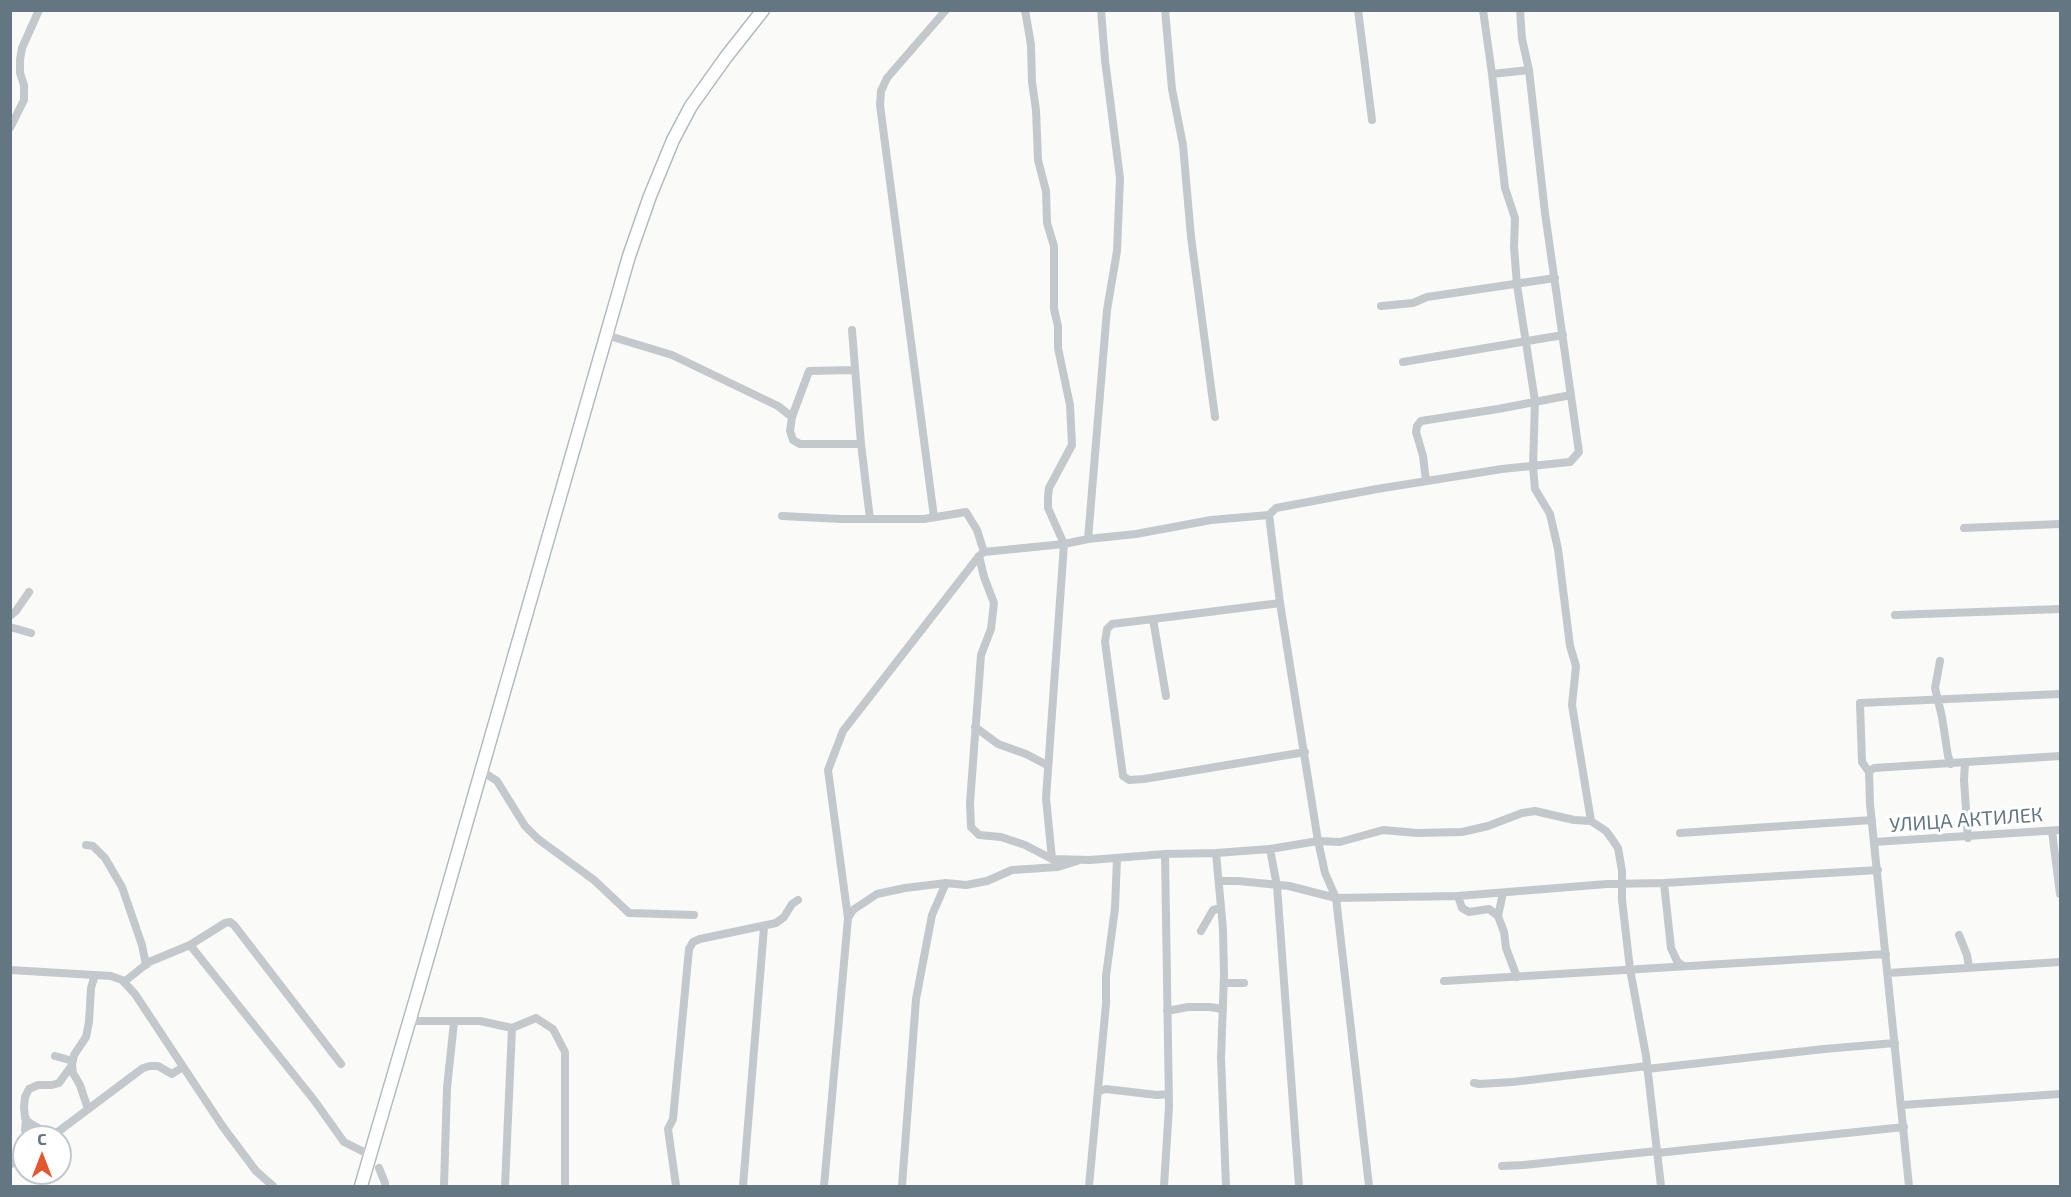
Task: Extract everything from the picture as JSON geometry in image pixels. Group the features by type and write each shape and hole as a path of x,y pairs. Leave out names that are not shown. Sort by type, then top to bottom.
{"main road":[{"path":"361,1186 629,256 673,140 691,106 763,10"}],"street":[{"path":"10,128 24,100 24,85 20,73 22,48 39,10"},
{"path":"934,517 880,105 881,91 887,78 946,10"},
{"path":"1025,10 1031,45 1038,160 1046,191 1047,222 1054,246 1054,309 1058,326 1058,348 1070,405 1072,445 1049,488 1048,497 1048,508 1064,544 1047,765 1046,798 1052,859"},
{"path":"1088,539 1107,310 1117,251 1119,178 1101,10"},
{"path":"1165,10 1172,89 1183,145 1191,237 1215,417"},
{"path":"1358,10 1372,120"},
{"path":"1483,10 1505,188 1515,218 1514,247 1517,285 1535,401 1533,467 1535,489 1550,514 1558,549 1570,646 1576,666 1572,705 1591,820"},
{"path":"824,1186 848,918 828,770 843,731 982,554 1136,534 1233,517 1269,515 1276,508 1426,481 1502,469 1570,462 1579,452 1543,192 1529,70 1522,39 1520,10"},
{"path":"1492,74 1529,70"},
{"path":"1381,306 1413,303 1427,297 1555,278"},
{"path":"852,330 861,444 870,519"},
{"path":"606,335 672,355 778,406 792,417"},
{"path":"1403,362 1563,335"},
{"path":"855,370 809,371 792,417 790,431 792,440 800,444 861,444"},
{"path":"1426,481 1423,456 1416,432 1421,421 1571,395"},
{"path":"782,516 870,519 934,517 966,512 976,530 982,554 984,577 994,603 991,629 981,655 970,803 971,827 979,835 1001,837 1025,845 1052,859 1080,860 1270,849 1318,842 1340,842 1383,830 1417,833 1461,832 1535,811 1574,820 1591,820 1606,831 1618,848 1622,871 1622,900 1630,969 1647,1068 1661,1186"},
{"path":"1269,515 1280,603 1318,842 1325,873 1336,898 1369,1186"},
{"path":"1964,528 2061,524"},
{"path":"10,616 29,592"},
{"path":"1280,603 1113,624 1107,629 1105,642 1123,776 1129,780 1144,779 1305,752"},
{"path":"1895,615 2061,609"},
{"path":"1153,619 1166,696"},
{"path":"10,627 31,633"},
{"path":"1940,661 1935,681 1951,764"},
{"path":"1909,1186 1869,772 1862,762 1860,703 2061,694"},
{"path":"975,727 998,744 1026,754 1047,765"},
{"path":"1869,772 1874,768 2061,756"},
{"path":"1965,763 1968,838"},
{"path":"482,771 497,781 525,826 538,840 594,880 629,913 694,915"},
{"path":"1680,833 1872,820"},
{"path":"2056,831 2061,894"},
{"name":"УЛИЦА АКТИЛЕК","path":"1874,842 2056,831"},
{"path":"86,844 93,846 105,858 122,887 142,945 146,965"},
{"path":"1270,849 1277,886 1299,1186"},
{"path":"1216,853 1224,983 1222,1104 1226,1145 1226,1186"},
{"path":"1164,1186 1168,1094 1165,854"},
{"path":"1089,1186 1106,1004 1106,976 1115,908 1117,858"},
{"path":"848,918 853,910 877,894 946,883 966,885 987,881 1011,870 1058,867 1080,860"},
{"path":"1219,881 1304,889 1336,898 1360,899 1458,896 1878,870"},
{"path":"902,1186 916,999 932,915 946,883"},
{"path":"1664,883 1671,948 1677,961 1683,966"},
{"path":"1498,916 1503,893"},
{"path":"1458,896 1461,908 1469,912 1490,909 1498,916 1504,932 1506,948 1517,977"},
{"path":"676,1186 668,1129 673,1119 690,949 693,942 700,939 776,923 798,900"},
{"path":"1202,931 1214,910 1221,908"},
{"path":"124,982 146,965 190,945 230,922 341,1064"},
{"path":"743,1186 764,927"},
{"path":"1959,935 1969,967"},
{"path":"190,945 314,1100 344,1142 370,1155"},
{"path":"1444,981 1886,954"},
{"path":"1888,973 2061,962"},
{"path":"10,970 111,976 124,982 135,994 223,1127 256,1171 273,1186"},
{"path":"25,1125 24,1107 29,1089 38,1085 59,1083 86,1037 90,994 95,975"},
{"path":"1224,983 1244,983"},
{"path":"1167,1011 1209,1006 1223,1009"},
{"path":"410,1020 480,1021 512,1028 536,1018 553,1029 565,1052 565,1186"},
{"path":"444,1186 447,1088 454,1022"},
{"path":"505,1186 512,1028"},
{"path":"1474,1083 1512,1082 1895,1043"},
{"path":"55,1056 72,1063"},
{"path":"72,1063 73,1073 80,1085 88,1109"},
{"path":"67,1125 143,1068 158,1066 172,1074 183,1067"},
{"path":"1099,1090 1168,1094"},
{"path":"1902,1105 2061,1094"},
{"path":"26,1119 33,1125"},
{"path":"1502,1166 1904,1127"},
{"path":"379,1168 386,1183 385,1186"}]}
